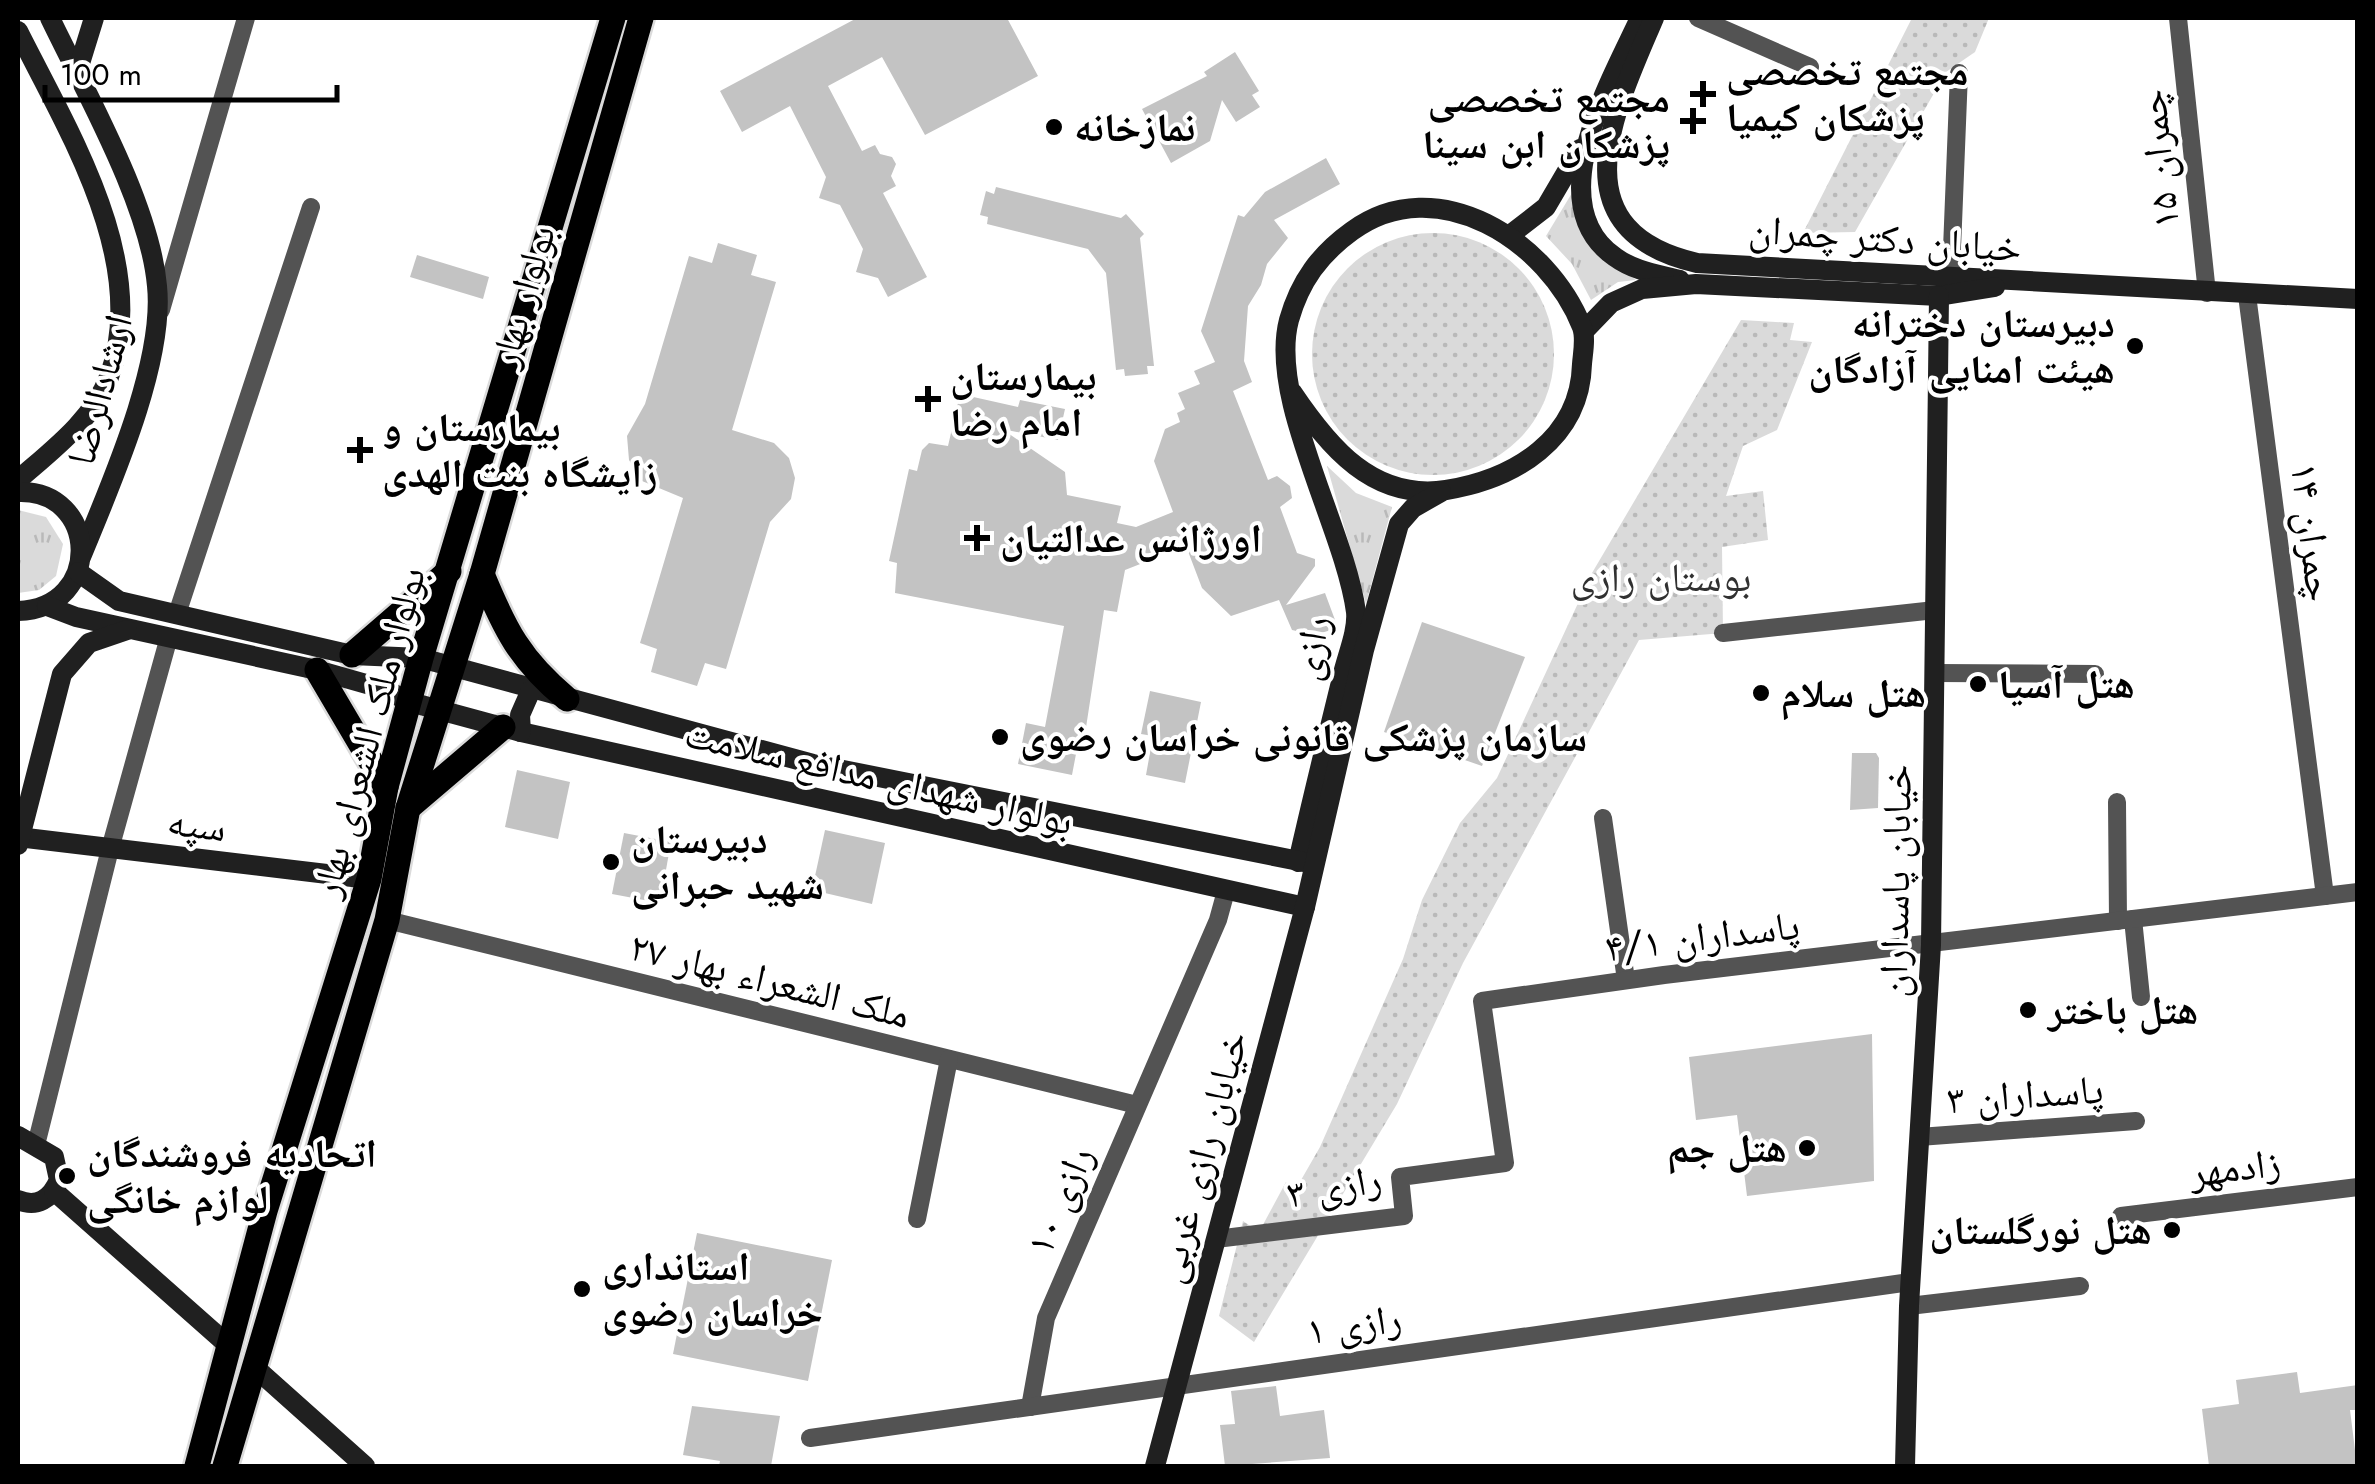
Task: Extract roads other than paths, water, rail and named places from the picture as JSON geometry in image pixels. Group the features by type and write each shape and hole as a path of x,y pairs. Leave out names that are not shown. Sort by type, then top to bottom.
{"main road":[{"name":"بولوار ملک الشعرای بهار","path":"197,1466 228,1345 369,879 386,786 421,658 614,18"},
{"name":"بولوار بهار","path":"439,710 642,18"},
{"path":"352,655 449,570"},
{"path":"482,574 508,636 532,670 568,699"},
{"path":"317,670 386,786"},
{"name":"بولوار ملک الشعرای بهار","path":"225,1466 387,920 408,808 439,710"},
{"path":"408,808 512,730"},
{"path":"228,1345 254,1366"}],"street":[{"name":"ارشادالرضا","path":"50,18 149,239 158,286 158,320 136,406 79,565"},
{"path":"77,73 94,18"},
{"path":"158,320 246,18"},
{"path":"1698,18 1810,67"},
{"name":"چمران ۱۵","path":"2178,18 2207,294"},
{"path":"1510,235 1546,208 1647,22"},
{"name":"خیابان دکتر چمران","path":"1647,22 1608,133 1604,161 1616,211 1648,247 1696,263 1951,274 2026,283 2207,294 2358,299"},
{"name":"ارشادالرضا","path":"18,31 113,243 122,323 108,379 90,409 62,441 18,480"},
{"path":"1951,274 1959,72"},
{"path":"1588,134 1580,180 1594,235 1612,255 1634,268 1696,284"},
{"path":"1416,205 1465,215 1510,235 1557,279 1584,331 1582,377 1567,424 1533,458 1493,479 1444,490 1397,490 1356,469 1320,434 1292,392 1284,341 1297,292 1326,250 1367,220 1416,205"},
{"path":"178,614 312,207"},
{"path":"1584,331 1611,302 1642,289 1696,284 1939,296 2026,283"},
{"name":"چمران ۱۴","path":"2246,295 2325,896"},
{"name":"خیابان پاسداران","path":"1904,1466 1910,1282 1932,944 1939,296"},
{"name":"رازی","path":"1292,392 1356,616 1306,863"},
{"name":"رازی","path":"1306,863 1399,524 1412,508 1444,490"},
{"path":"18,492 42,496 68,514 76,527 79,565 60,598 47,606 18,611"},
{"name":"بولوار شهدای مدافع سلامت","path":"79,565 119,601 352,655 421,658 812,764 1306,863"},
{"name":"بولوار شهدای مدافع سلامت","path":"47,606 130,629 317,670 410,702 512,730 1305,907"},
{"path":"1724,633 1935,610"},
{"path":"18,840 62,674 89,644 130,629"},
{"path":"18,1200 34,1204 50,1195 58,1168 54,1158 26,1140 169,637"},
{"path":"1934,673 2095,674"},
{"path":"512,730 531,690"},
{"path":"2118,802 2125,919 2141,997"},
{"path":"1603,818 1626,980"},
{"name":"سپه","path":"18,840 369,879"},
{"path":"1226,890 1236,876 1236,850"},
{"name":"خیابان رازی غربی","path":"1155,1466 1305,907 1306,863"},
{"name":"رازی ۱۰","path":"1030,1407 1046,1318 1218,920 1226,890"},
{"name":"پاسداران ۴/۱","path":"1482,1001 1626,980 2358,892"},
{"name":"ملک الشعراء بهار ۲۷","path":"387,920 1137,1104"},
{"name":"رازی ۳","path":"1216,1239 1404,1216 1400,1177 1504,1163 1482,1001"},
{"path":"917,1219 948,1059"},
{"name":"پاسداران ۳","path":"1919,1137 2136,1121"},
{"name":"زادمهر","path":"2121,1216 2358,1187"},
{"path":"18,1188 25,1196 50,1195 228,1345"},
{"name":"رازی ۱","path":"1175,1384 1910,1282"},
{"path":"1909,1306 2080,1286"},
{"path":"254,1366 365,1466"},
{"path":"810,1438 1175,1384"}],"place":[{"name":"مجتمع تخصصی پزشکان کیمیا","path":"1703,94"},
{"name":"مجتمع تخصصی پزشکان ابن سینا","path":"1693,121"},
{"name":"نمازخانه","path":"1054,127"},
{"name":"دبیرستان دخترانه هیئت امنایی آزادگان","path":"2135,346"},
{"name":"بیمارستان امام رضا","path":"928,399"},
{"name":"بیمارستان و زایشگاه بنت الهدی","path":"360,450"},
{"name":"اورژانس عدالتیان","path":"977,538"},
{"name":"هتل آسیا","path":"1978,684"},
{"name":"هتل سلام","path":"1761,693"},
{"name":"سازمان پزشکی قانونی خراسان رضوی","path":"1000,737"},
{"name":"دبیرستان شهید حبرانی","path":"611,862"},
{"name":"هتل باختر","path":"2028,1010"},
{"name":"هتل جم","path":"1807,1148"},
{"name":"اتحادیه فروشندگان لوازم خانگی","path":"67,1176"},
{"name":"هتل نورگلستان","path":"2172,1230"},
{"name":"استانداری خراسان رضوی","path":"582,1289"}],"park label":[{"name":"بوستان رازی","path":"1661,577"}]}
